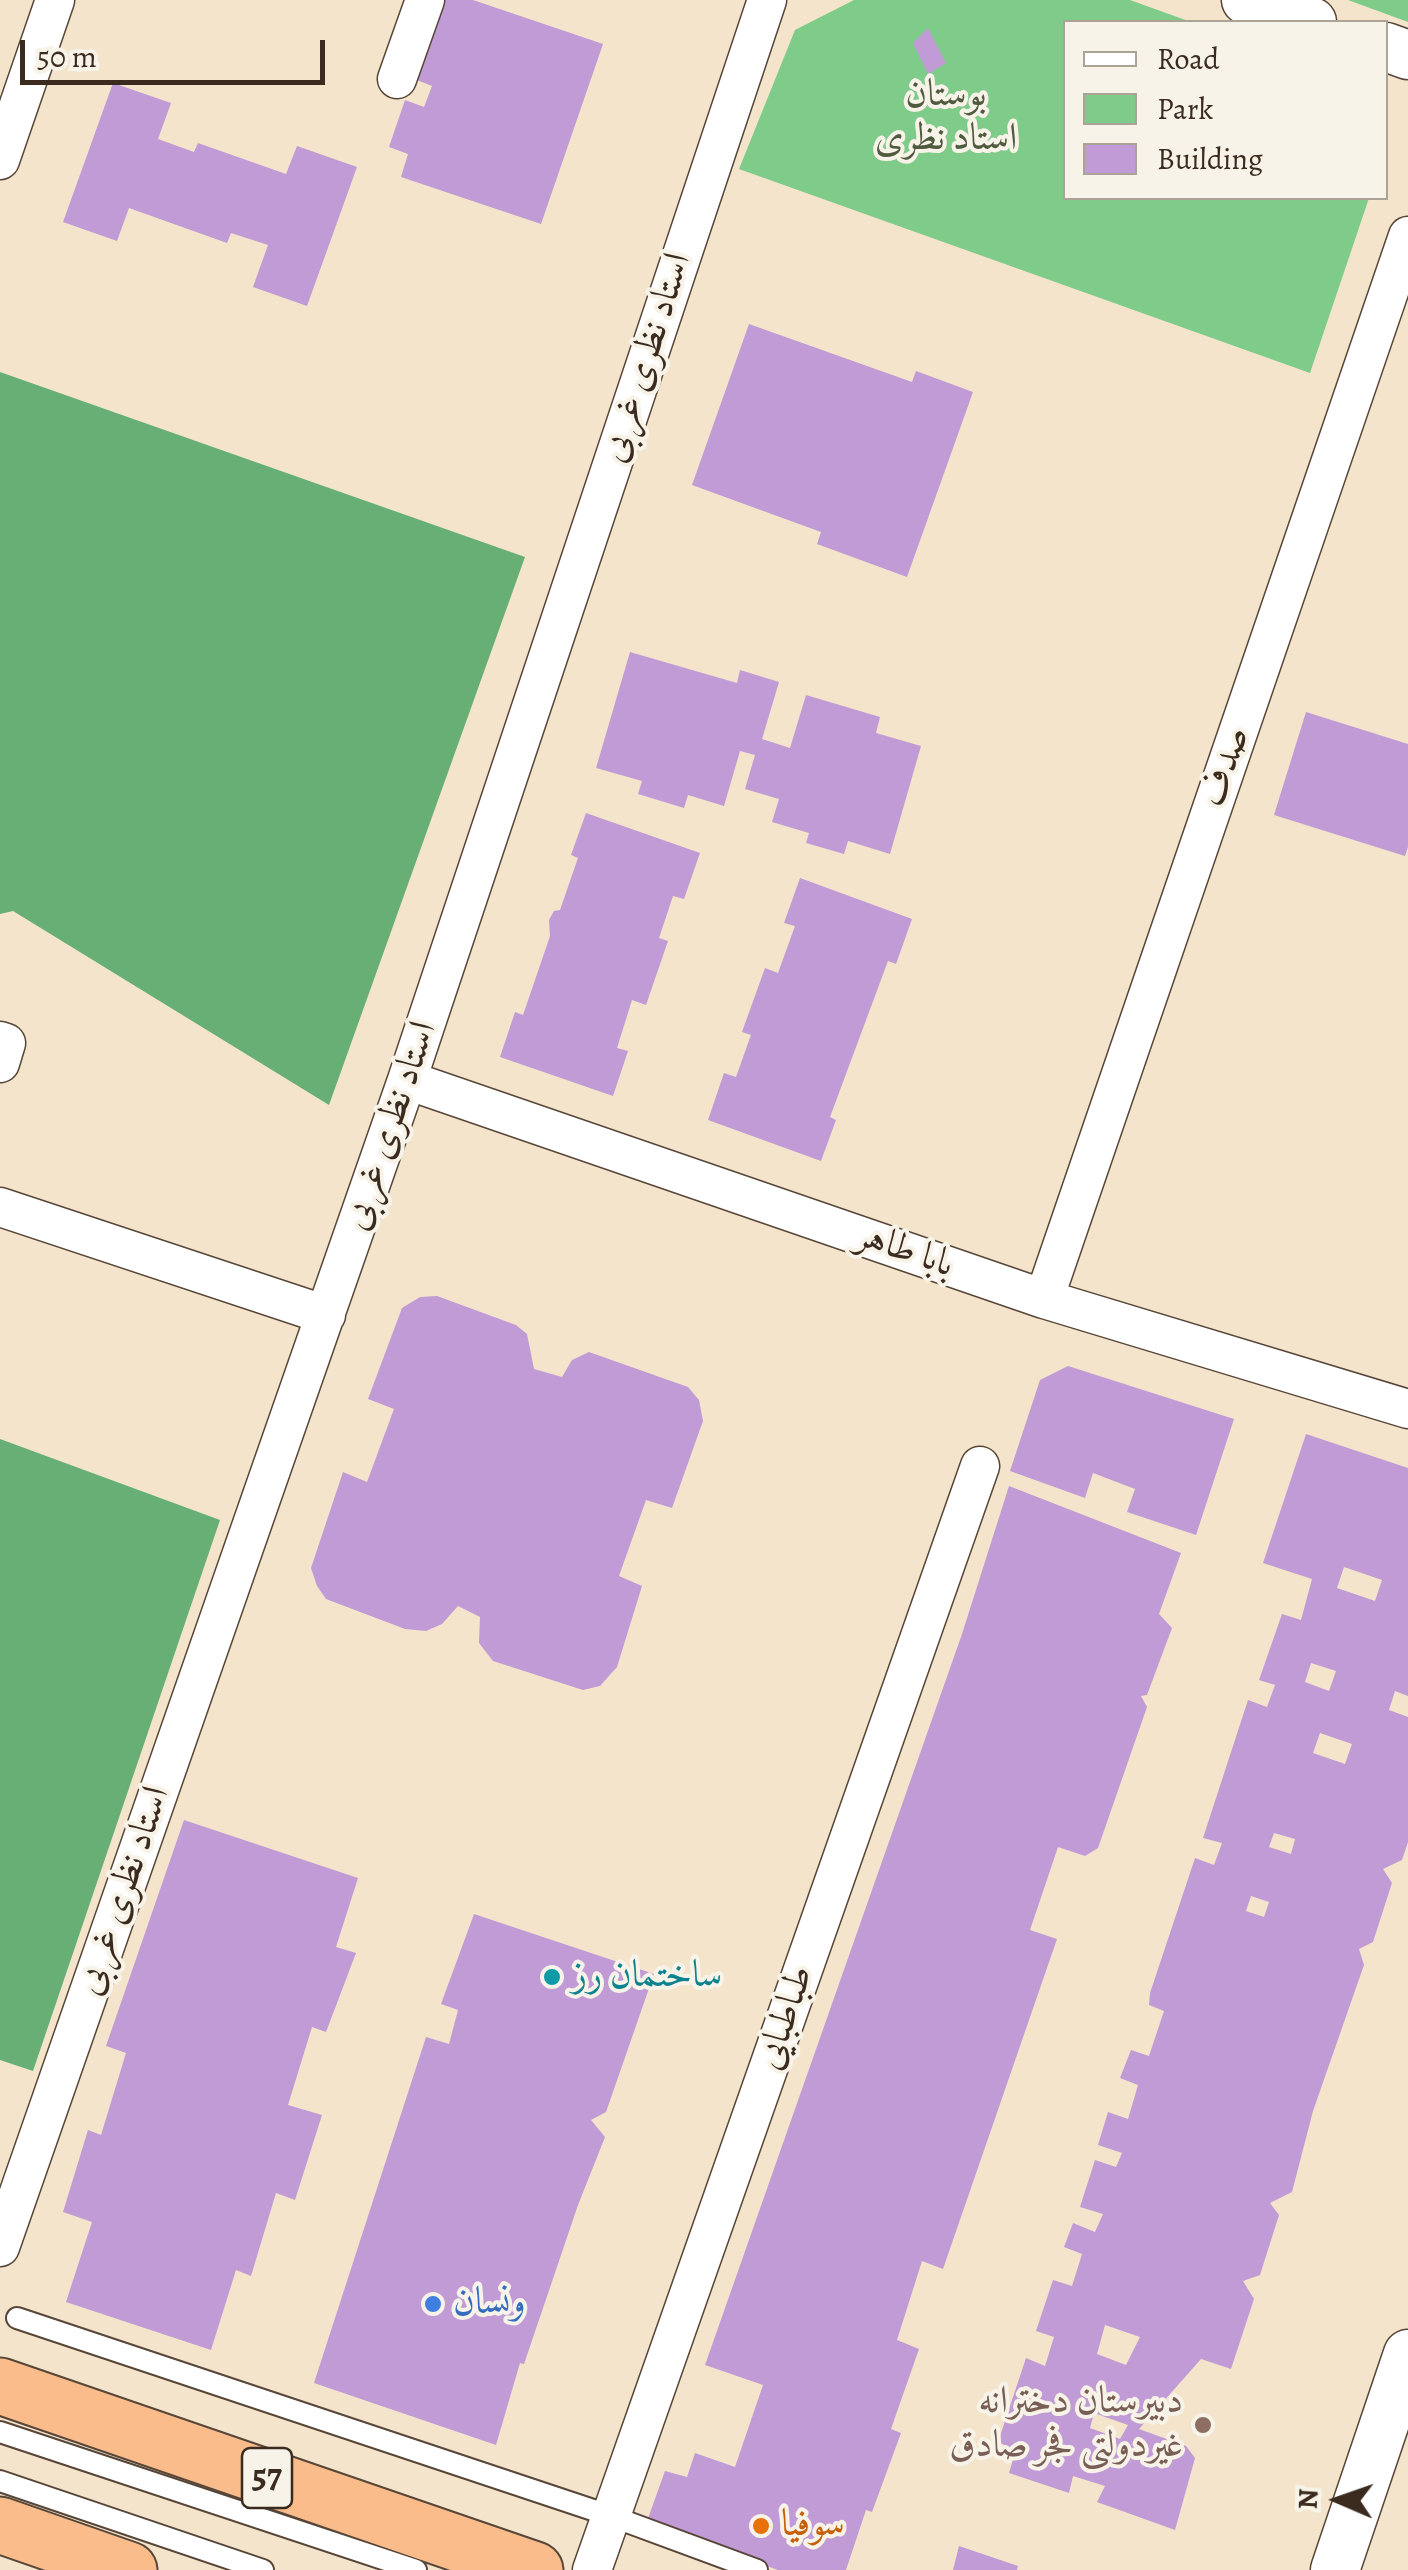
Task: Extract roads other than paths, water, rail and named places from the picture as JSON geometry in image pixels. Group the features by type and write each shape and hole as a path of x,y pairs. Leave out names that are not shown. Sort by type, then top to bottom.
{"highway":[{"name":"57","path":"0,2386 534,2570"},
{"path":"0,2525 129,2570"}],"street":[{"path":"0,160 55,0"},
{"path":"397,79 424,0"},
{"name":"استاد نظری غربی","path":"0,2247 407,1080 766,0"},
{"path":"1246,0 1306,20"},
{"name":"صدف","path":"1044,1299 1408,236"},
{"path":"0,1041 6,1044 0,1063"},
{"name":"بابا طاهر","path":"407,1080 1044,1299 1408,1409"},
{"path":"0,1207 326,1314"},
{"name":"طباطبایی","path":"592,2570 980,1466"},
{"path":"1335,2570 1408,2354"}],"lane":[{"path":"17,2318 610,2516 757,2570"},
{"path":"0,2432 416,2570"},
{"path":"0,2482 262,2570"}],"place":[{"name":"ساختمان رز","path":"552,1977"},
{"name":"ونسان","path":"433,2304"},
{"name":"دبیرستان دخترانه غیردولتی فجر صادق","path":"1203,2425"},
{"name":"سوفیا","path":"761,2526"}],"park label":[{"name":"بوستان استاد نظری","path":"946,118"}]}
